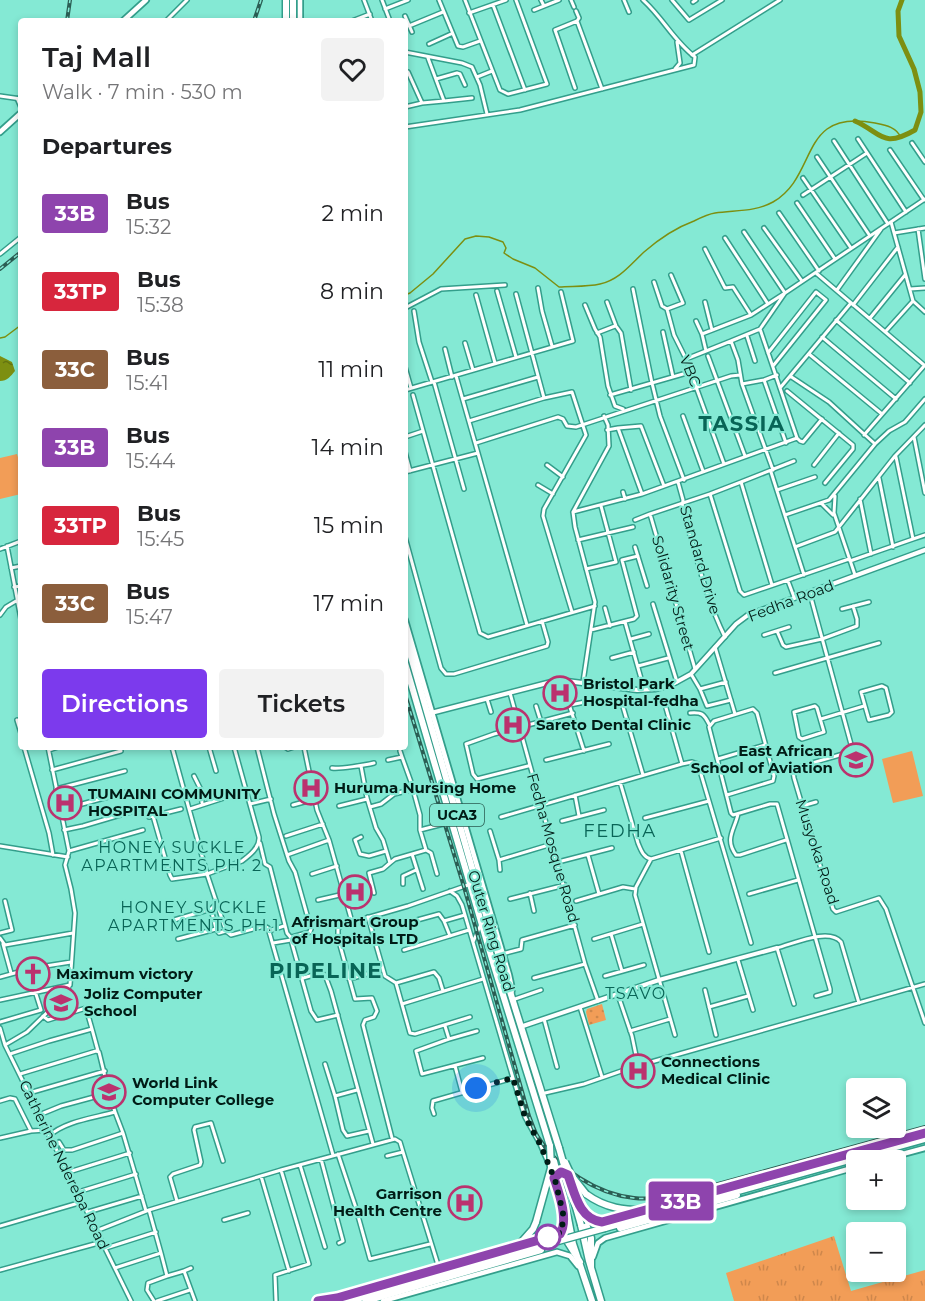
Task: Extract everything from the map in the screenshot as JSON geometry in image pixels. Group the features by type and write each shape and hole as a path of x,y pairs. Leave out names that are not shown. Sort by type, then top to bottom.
{"main road":[{"path":"126,18 146,0"},
{"path":"284,18 285,0"},
{"path":"293,18 299,1"},
{"path":"299,1 300,18"},
{"path":"0,132 18,116"},
{"name":"UCA3","path":"408,630 452,791 502,954 512,996"},
{"name":"Outer Ring Road","path":"408,646 512,996 573,1244 580,1262"},
{"name":"Outer Ring Road","path":"408,676 481,923 520,1028 559,1148 591,1264"},
{"path":"583,1212 591,1219 602,1222 925,1133"},
{"path":"732,1192 925,1144"},
{"path":"902,1150 925,1144"},
{"path":"906,1151 925,1144"},
{"path":"518,1246 536,1222 551,1168 550,1146"},
{"path":"559,1148 571,1175 586,1194 612,1208 648,1210"},
{"path":"366,1301 675,1211 846,1168"},
{"path":"591,1264 596,1247 605,1238 846,1168"},
{"path":"580,1262 568,1245 554,1178 561,1172 568,1175 583,1212 591,1238 591,1264"},
{"path":"675,1211 773,1176"},
{"path":"318,1301 336,1299 560,1234 563,1230 563,1213"},
{"path":"383,1301 557,1252 566,1253 572,1257 584,1278 592,1301"},
{"name":"UCA3","path":"580,1262 584,1278"},
{"name":"UCA3","path":"591,1264 601,1301"},
{"path":"350,1301 480,1267"},
{"path":"360,1291 401,1286"}],"street":[{"path":"169,18 187,0"},
{"path":"364,0 371,18"},
{"path":"382,0 389,18"},
{"path":"386,9 408,0"},
{"path":"439,0 457,44 460,47 480,41"},
{"path":"465,0 492,71 502,92 508,94 548,84 516,0"},
{"path":"470,13 506,0"},
{"path":"541,0 544,6"},
{"path":"534,10 559,0"},
{"path":"571,0 574,6"},
{"path":"624,0 629,12"},
{"path":"672,0 689,20 722,0"},
{"path":"692,55 780,0"},
{"path":"408,127 520,110 694,65 696,58 676,40 661,16 645,1"},
{"path":"493,5 525,90"},
{"path":"576,11 579,18 577,21 602,89"},
{"path":"412,32 409,26 443,12"},
{"path":"359,18 370,14"},
{"path":"575,88 555,30 577,21"},
{"path":"429,44 452,33"},
{"path":"674,70 680,63 676,40"},
{"path":"408,53 469,65 477,77 487,114"},
{"path":"428,58 444,101"},
{"path":"477,77 492,71"},
{"path":"408,72 422,103"},
{"path":"436,80 458,73 465,85"},
{"path":"0,96 18,99"},
{"path":"408,106 472,98"},
{"path":"858,139 906,212"},
{"path":"834,141 889,223 894,233 913,301 925,312"},
{"path":"912,143 925,162"},
{"path":"702,334 751,315 925,200 890,150"},
{"path":"802,195 867,153"},
{"path":"817,156 870,236"},
{"path":"803,178 851,248"},
{"path":"797,203 835,259"},
{"path":"779,213 817,272 925,365 864,435"},
{"path":"764,228 802,281"},
{"path":"894,233 925,228"},
{"path":"837,290 882,229"},
{"path":"918,229 925,279"},
{"path":"744,232 785,293"},
{"path":"725,238 768,304"},
{"path":"0,254 18,239"},
{"path":"780,388 898,247"},
{"path":"705,249 725,288 733,288 751,315"},
{"path":"870,318 906,274"},
{"path":"668,309 683,303 671,275"},
{"name":"VBC","path":"654,282 662,306 668,309 674,334 686,359 724,464"},
{"path":"408,306 441,289 504,285"},
{"path":"538,288 552,346"},
{"path":"910,289 925,288"},
{"path":"633,290 660,416 684,480"},
{"path":"497,291 516,357"},
{"path":"408,389 573,341 561,292"},
{"path":"768,353 816,292 826,300 773,366"},
{"path":"686,359 760,329 785,293"},
{"path":"516,294 544,398"},
{"path":"476,295 495,363"},
{"path":"886,332 913,301"},
{"path":"607,302 621,333 631,390"},
{"path":"705,302 712,330"},
{"path":"585,305 600,337 610,395 615,406 624,410"},
{"path":"414,311 419,342 465,489"},
{"path":"836,320 910,383"},
{"path":"696,321 706,351"},
{"path":"597,333 616,326"},
{"path":"760,329 797,438 804,442 822,419"},
{"path":"663,332 673,377"},
{"path":"747,336 756,361"},
{"path":"822,337 896,399"},
{"path":"731,341 738,360 742,384 765,449 804,575"},
{"path":"465,343 473,370"},
{"path":"445,349 476,443 526,625"},
{"path":"809,354 882,414"},
{"path":"708,356 745,456"},
{"path":"610,395 690,372"},
{"path":"476,443 558,417 563,419 569,427 583,425 604,416 740,375"},
{"path":"742,384 777,375"},
{"path":"790,376 829,402 875,444"},
{"path":"463,399 538,377"},
{"path":"408,378 411,388"},
{"path":"764,380 786,443"},
{"path":"787,391 854,447 825,483"},
{"path":"469,422 544,398 572,392 586,431 585,438 544,508 543,516 572,612"},
{"path":"413,395 480,633 488,637 595,606"},
{"path":"784,515 828,501 875,444 889,430 905,422 925,399"},
{"path":"583,682 595,606 573,512 609,446 604,416"},
{"path":"684,416 703,471"},
{"path":"795,547 835,532 895,456 925,425"},
{"path":"608,430 641,426 664,486"},
{"path":"618,428 642,494"},
{"path":"408,436 423,431"},
{"path":"814,465 839,433"},
{"path":"914,436 925,493"},
{"path":"573,512 642,494 797,438"},
{"path":"408,463 410,471 478,453"},
{"path":"895,456 914,539"},
{"name":"Solidarity Street","path":"695,669 650,514 710,494 794,461"},
{"path":"547,465 563,477"},
{"path":"777,490 815,477"},
{"path":"879,478 893,547"},
{"name":"Standard Drive","path":"678,482 713,608 725,637"},
{"path":"741,482 772,585"},
{"path":"538,485 553,494"},
{"path":"623,492 625,499"},
{"path":"710,494 742,594 748,595 925,535"},
{"path":"835,494 835,516 855,576"},
{"path":"860,499 871,554"},
{"path":"821,503 835,516"},
{"path":"601,506 616,562"},
{"path":"635,520 650,514"},
{"path":"578,540 633,527"},
{"path":"0,549 18,542"},
{"path":"6,546 18,604"},
{"path":"635,547 647,586"},
{"name":"Fedha Road","path":"432,713 558,680 644,690 662,688 691,674 748,615 925,550"},
{"path":"408,554 441,668 446,674 454,674 547,646 542,621"},
{"path":"586,569 638,556"},
{"path":"591,630 634,619 637,614 622,560"},
{"path":"11,568 18,567"},
{"path":"788,580 795,599"},
{"path":"14,587 18,586"},
{"name":"Musyoka Road","path":"810,594 852,750 795,768 793,771 802,806 833,909 836,912 844,911 879,898 886,909 913,987"},
{"path":"0,615 6,607 16,601"},
{"path":"842,609 869,602"},
{"path":"653,604 677,682"},
{"path":"777,631 786,647 822,639 857,626 854,606"},
{"path":"605,608 610,626"},
{"path":"625,622 644,690"},
{"path":"764,635 789,627"},
{"path":"631,639 649,634"},
{"path":"775,673 879,643"},
{"path":"715,647 735,714"},
{"path":"612,658 634,652"},
{"path":"638,666 668,658"},
{"path":"691,674 707,706 704,714"},
{"path":"700,689 726,682"},
{"path":"886,687 892,710 890,714 869,720 864,706 861,692 886,687"},
{"name":"Fedha Mosque Road","path":"510,693 585,964 598,1001"},
{"path":"567,698 584,752"},
{"path":"487,699 491,711"},
{"path":"570,705 595,700"},
{"path":"621,700 643,776"},
{"path":"707,706 731,700"},
{"path":"663,701 682,764"},
{"path":"536,706 541,722"},
{"path":"815,706 821,719 823,734 803,739 800,738 793,714 795,711 815,706"},
{"path":"821,719 864,706"},
{"path":"709,724 751,709 756,710 774,776 773,781 727,795"},
{"path":"529,766 479,779 472,774 465,747 467,742 573,713"},
{"path":"690,713 704,714 709,724 731,813 738,814 775,804 831,989 829,992 816,996"},
{"path":"546,760 609,744"},
{"path":"718,759 766,745"},
{"path":"25,750 49,833 53,855"},
{"path":"5,1044 27,1032 62,998 70,986 74,900 65,866 69,851 48,750"},
{"path":"173,750 207,874 226,931 231,935 264,926 269,931 335,1155 355,1205 370,1259 431,1244"},
{"path":"210,750 216,771"},
{"path":"235,750 265,864 270,867 286,933 292,939 311,1011 315,1019 320,1020 338,1015"},
{"path":"258,750 287,855 295,872 311,929 310,932 292,939 273,943"},
{"path":"304,750 317,810 329,840 352,922"},
{"path":"400,750 414,789 420,815 420,830 426,850 431,853 437,874"},
{"path":"52,770 121,751"},
{"path":"388,760 402,757"},
{"path":"501,817 692,762 700,767 751,943"},
{"path":"332,768 339,769 374,763"},
{"path":"361,766 367,798 390,863"},
{"path":"56,789 125,771"},
{"path":"194,776 203,798 201,805"},
{"path":"620,782 641,851 651,860"},
{"path":"370,807 381,804 394,794 414,789"},
{"path":"60,810 130,791"},
{"path":"190,808 233,795"},
{"path":"575,795 579,816"},
{"path":"339,806 367,798"},
{"path":"250,804 271,799"},
{"path":"293,805 315,799"},
{"path":"645,818 709,801"},
{"path":"802,806 816,802"},
{"path":"181,809 151,817 171,878 207,874 242,861 254,851 260,842"},
{"path":"64,830 136,810"},
{"path":"562,821 604,810"},
{"path":"738,814 730,839 736,855 787,840"},
{"path":"420,830 452,822"},
{"path":"286,836 322,824"},
{"path":"69,851 143,830"},
{"path":"490,831 500,860 500,870"},
{"path":"361,837 355,840 360,854 369,856 386,850"},
{"path":"675,1035 635,889 651,860 721,838"},
{"path":"287,855 329,840"},
{"path":"500,860 552,844"},
{"path":"0,846 68,857"},
{"path":"558,862 612,849"},
{"path":"374,893 369,873 383,868 395,859 426,850"},
{"path":"681,851 709,952"},
{"path":"412,854 423,889"},
{"path":"588,855 599,894"},
{"path":"312,874 337,866"},
{"path":"404,884 403,876 416,870"},
{"path":"749,894 798,880"},
{"path":"392,1138 363,1025 366,1020 374,1017 377,1011 372,998 355,999 337,933 338,929 342,925 470,884"},
{"path":"510,899 565,885"},
{"path":"576,901 623,887 635,889"},
{"path":"450,891 457,896 465,915 525,1117 540,1144 554,1178"},
{"path":"530,893 534,911"},
{"path":"318,900 344,894"},
{"path":"0,933 12,930 5,901"},
{"path":"174,920 211,909 216,904"},
{"path":"211,909 216,929 219,933 226,931"},
{"path":"399,925 440,914 450,936"},
{"path":"444,921 465,915"},
{"path":"368,917 385,976 396,984 412,1034 470,1017"},
{"path":"473,944 481,923"},
{"path":"594,939 643,924"},
{"path":"502,954 521,949 522,940 575,925"},
{"path":"269,931 285,926"},
{"path":"178,939 216,929"},
{"path":"404,950 469,930"},
{"path":"3,944 73,933"},
{"path":"611,934 622,971"},
{"path":"859,1003 841,942 832,936 816,937 659,980 520,1028 545,1094 925,984"},
{"path":"0,938 11,973"},
{"path":"777,948 794,1004"},
{"path":"738,960 753,1010"},
{"path":"0,977 72,962"},
{"path":"534,978 585,964"},
{"path":"604,976 644,965"},
{"path":"349,979 374,972"},
{"path":"396,984 432,972 439,978 443,991"},
{"path":"303,978 324,974 338,1015 373,1144"},
{"path":"402,1004 483,979"},
{"path":"0,1000 35,991 70,986"},
{"path":"913,987 925,1023"},
{"path":"512,996 541,990"},
{"path":"705,990 716,1035"},
{"path":"0,1022 41,1010 35,991"},
{"path":"618,995 639,1066"},
{"path":"709,1007 748,996"},
{"path":"580,1007 603,1078"},
{"path":"43,1016 48,1020 86,1008 105,1071 109,1093 156,1233 167,1276"},
{"path":"544,1019 557,1067"},
{"path":"630,1030 670,1019"},
{"path":"445,1026 449,1040"},
{"name":"Catherine Ndereba Road","path":"0,1028 5,1044 49,1136 69,1172 131,1301"},
{"path":"10,1054 92,1029"},
{"path":"477,1031 419,1049 416,1053 422,1074 483,1058"},
{"path":"20,1074 98,1051"},
{"path":"325,1064 343,1130 347,1136 370,1131"},
{"path":"455,1066 462,1092"},
{"path":"29,1093 105,1071"},
{"path":"434,1114 433,1101 513,1078"},
{"path":"335,1096 357,1090"},
{"path":"39,1115 61,1106 109,1093"},
{"path":"0,1101 10,1098 15,1100 31,1131"},
{"path":"49,1136 71,1125 115,1112"},
{"path":"177,1201 171,1177 173,1174 198,1166 201,1162 195,1127 211,1123 223,1161"},
{"path":"0,1138 47,1130"},
{"path":"55,1146 59,1142 64,1150 72,1149 123,1133"},
{"path":"96,1231 148,1210 392,1138 398,1140 403,1152 439,1268"},
{"path":"387,1156 403,1152"},
{"path":"69,1172 130,1153"},
{"path":"321,1159 343,1241 339,1243"},
{"path":"300,1165 325,1247"},
{"path":"276,1301 275,1275 309,1264 281,1170"},
{"path":"78,1192 136,1174"},
{"path":"261,1176 289,1271"},
{"path":"88,1212 142,1196"},
{"path":"0,1226 82,1202"},
{"path":"224,1220 248,1213"},
{"path":"105,1248 156,1233"},
{"path":"0,1270 102,1242"},
{"path":"115,1268 161,1253"},
{"path":"190,1268 148,1283 147,1290 155,1301 190,1290"},
{"path":"184,1271 195,1301"}],"green space":[{"path":"17,454 18,457 18,495 0,499 0,458"},
{"path":"912,751 923,796 893,803 882,759"},
{"path":"602,1004 606,1020 589,1025 587,1009"},
{"path":"834,1236 846,1275 846,1282 848,1282 851,1291 883,1282 906,1282 906,1275 925,1270 925,1301 734,1301 726,1273"}],"water":[{"path":"0,356 12,362 15,371 7,379 0,381"}],"waterway":[{"path":"855,121 889,139 904,136 915,130 921,112 920,92 914,69 899,36 898,11 902,0"},
{"path":"408,294 433,274 465,239 476,236 489,237 503,242 506,248 504,253 535,268 559,287 590,286 607,282 624,271 655,243 680,227 704,216 752,209 773,202 787,191 798,177 812,147 833,125 850,121 875,123 894,129 901,138"},
{"path":"0,338 18,327"}],"railway":[{"path":"67,18 70,0"},
{"path":"255,18 261,0"},
{"path":"0,269 18,254"},
{"path":"408,704 464,887 529,1116 546,1149 567,1169 593,1185 620,1196 662,1197 689,1192 925,1127"}],"bus line":[{"name":"33B","path":"318,1301 337,1298 560,1234 563,1230 563,1213 554,1178 561,1172 568,1175 583,1212 591,1219 602,1222 925,1133"}],"place":[{"name":"Bristol Park Hospital-fedha","path":"560,693"},
{"name":"Sareto Dental Clinic","path":"513,725"},
{"name":"East African School of Aviation","path":"856,760"},
{"name":"Huruma Nursing Home","path":"311,788"},
{"name":"TUMAINI COMMUNITY HOSPITAL","path":"65,803"},
{"name":"Afrismart Group of Hospitals LTD","path":"355,892"},
{"name":"Maximum victory","path":"33,974"},
{"name":"Joliz Computer School","path":"61,1003"},
{"name":"Connections Medical Clinic","path":"638,1071"},
{"name":"World Link Computer College","path":"109,1092"},
{"name":"Garrison Health Centre","path":"465,1203"}],"district":[{"name":"TASSIA","path":"742,424"},
{"name":"FEDHA","path":"620,831"},
{"name":"HONEY SUCKLE APARTMENTS PH. 2","path":"172,856"},
{"name":"HONEY SUCKLE APARTMENTS PH.1","path":"194,916"},
{"name":"PIPELINE","path":"326,971"},
{"name":"TSAVO","path":"636,993"}],"route":[{"path":"476,1088 513,1078 525,1117 540,1144 554,1178 563,1213 562,1232 539,1240 548,1237"}]}
